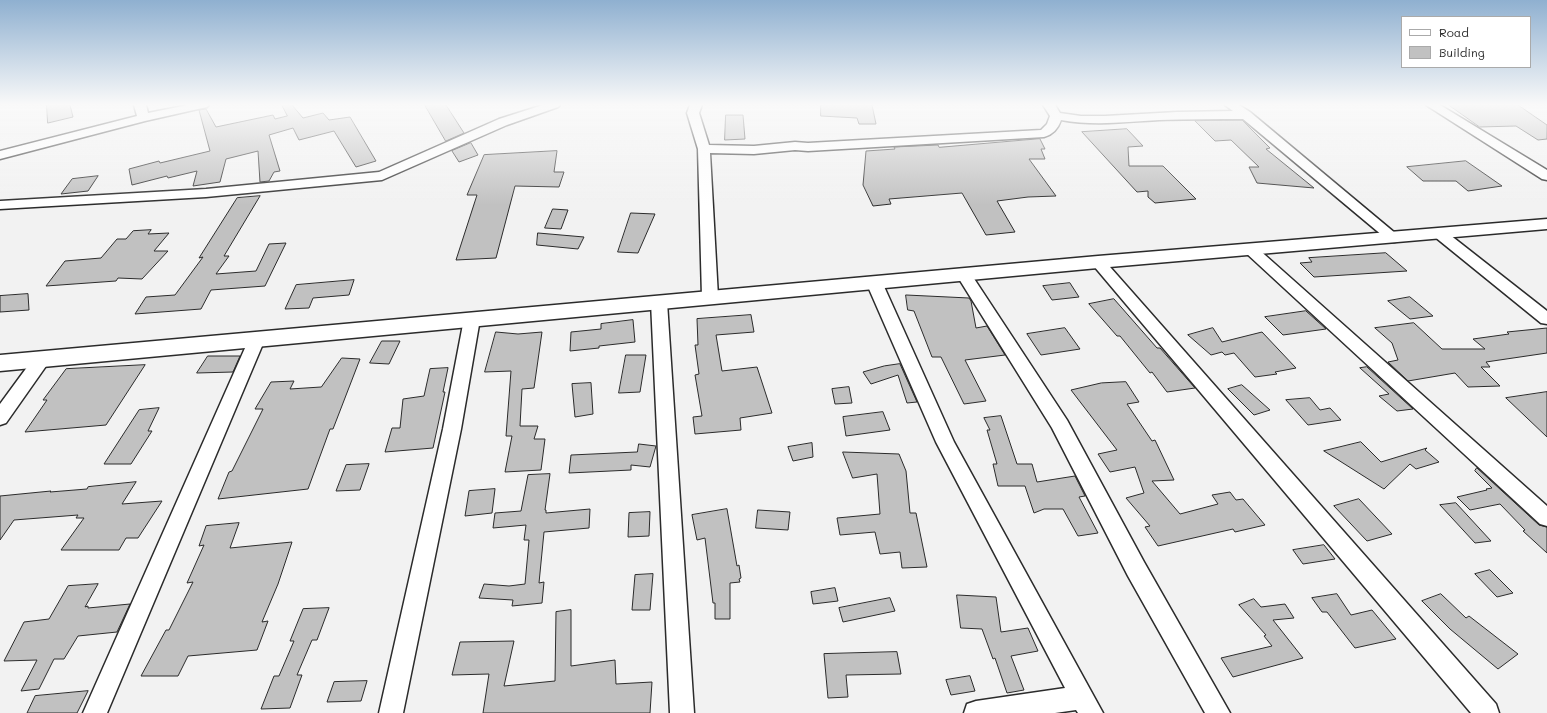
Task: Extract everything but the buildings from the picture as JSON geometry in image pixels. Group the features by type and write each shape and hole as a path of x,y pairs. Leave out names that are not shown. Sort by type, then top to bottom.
{"main road":[{"path":"0,363 874,282 1547,224"}],"street":[{"path":"0,155 65,138"},
{"path":"0,205 206,193 382,176 467,138"},
{"path":"700,138 704,149 710,297"},
{"path":"704,149 754,150 795,146 808,147 955,138"},
{"path":"1274,138 1394,238"},
{"path":"1486,138 1547,176"},
{"path":"1440,234 1547,319"},
{"path":"1251,250 1547,518"},
{"path":"1098,262 1487,713"},
{"path":"964,274 1060,425 1136,568 1218,713"},
{"path":"874,282 945,442 1086,705 976,713"},
{"path":"659,302 682,713"},
{"path":"391,713 452,429 472,319"},
{"path":"95,713 257,339"},
{"path":"0,418 42,359"}]}
